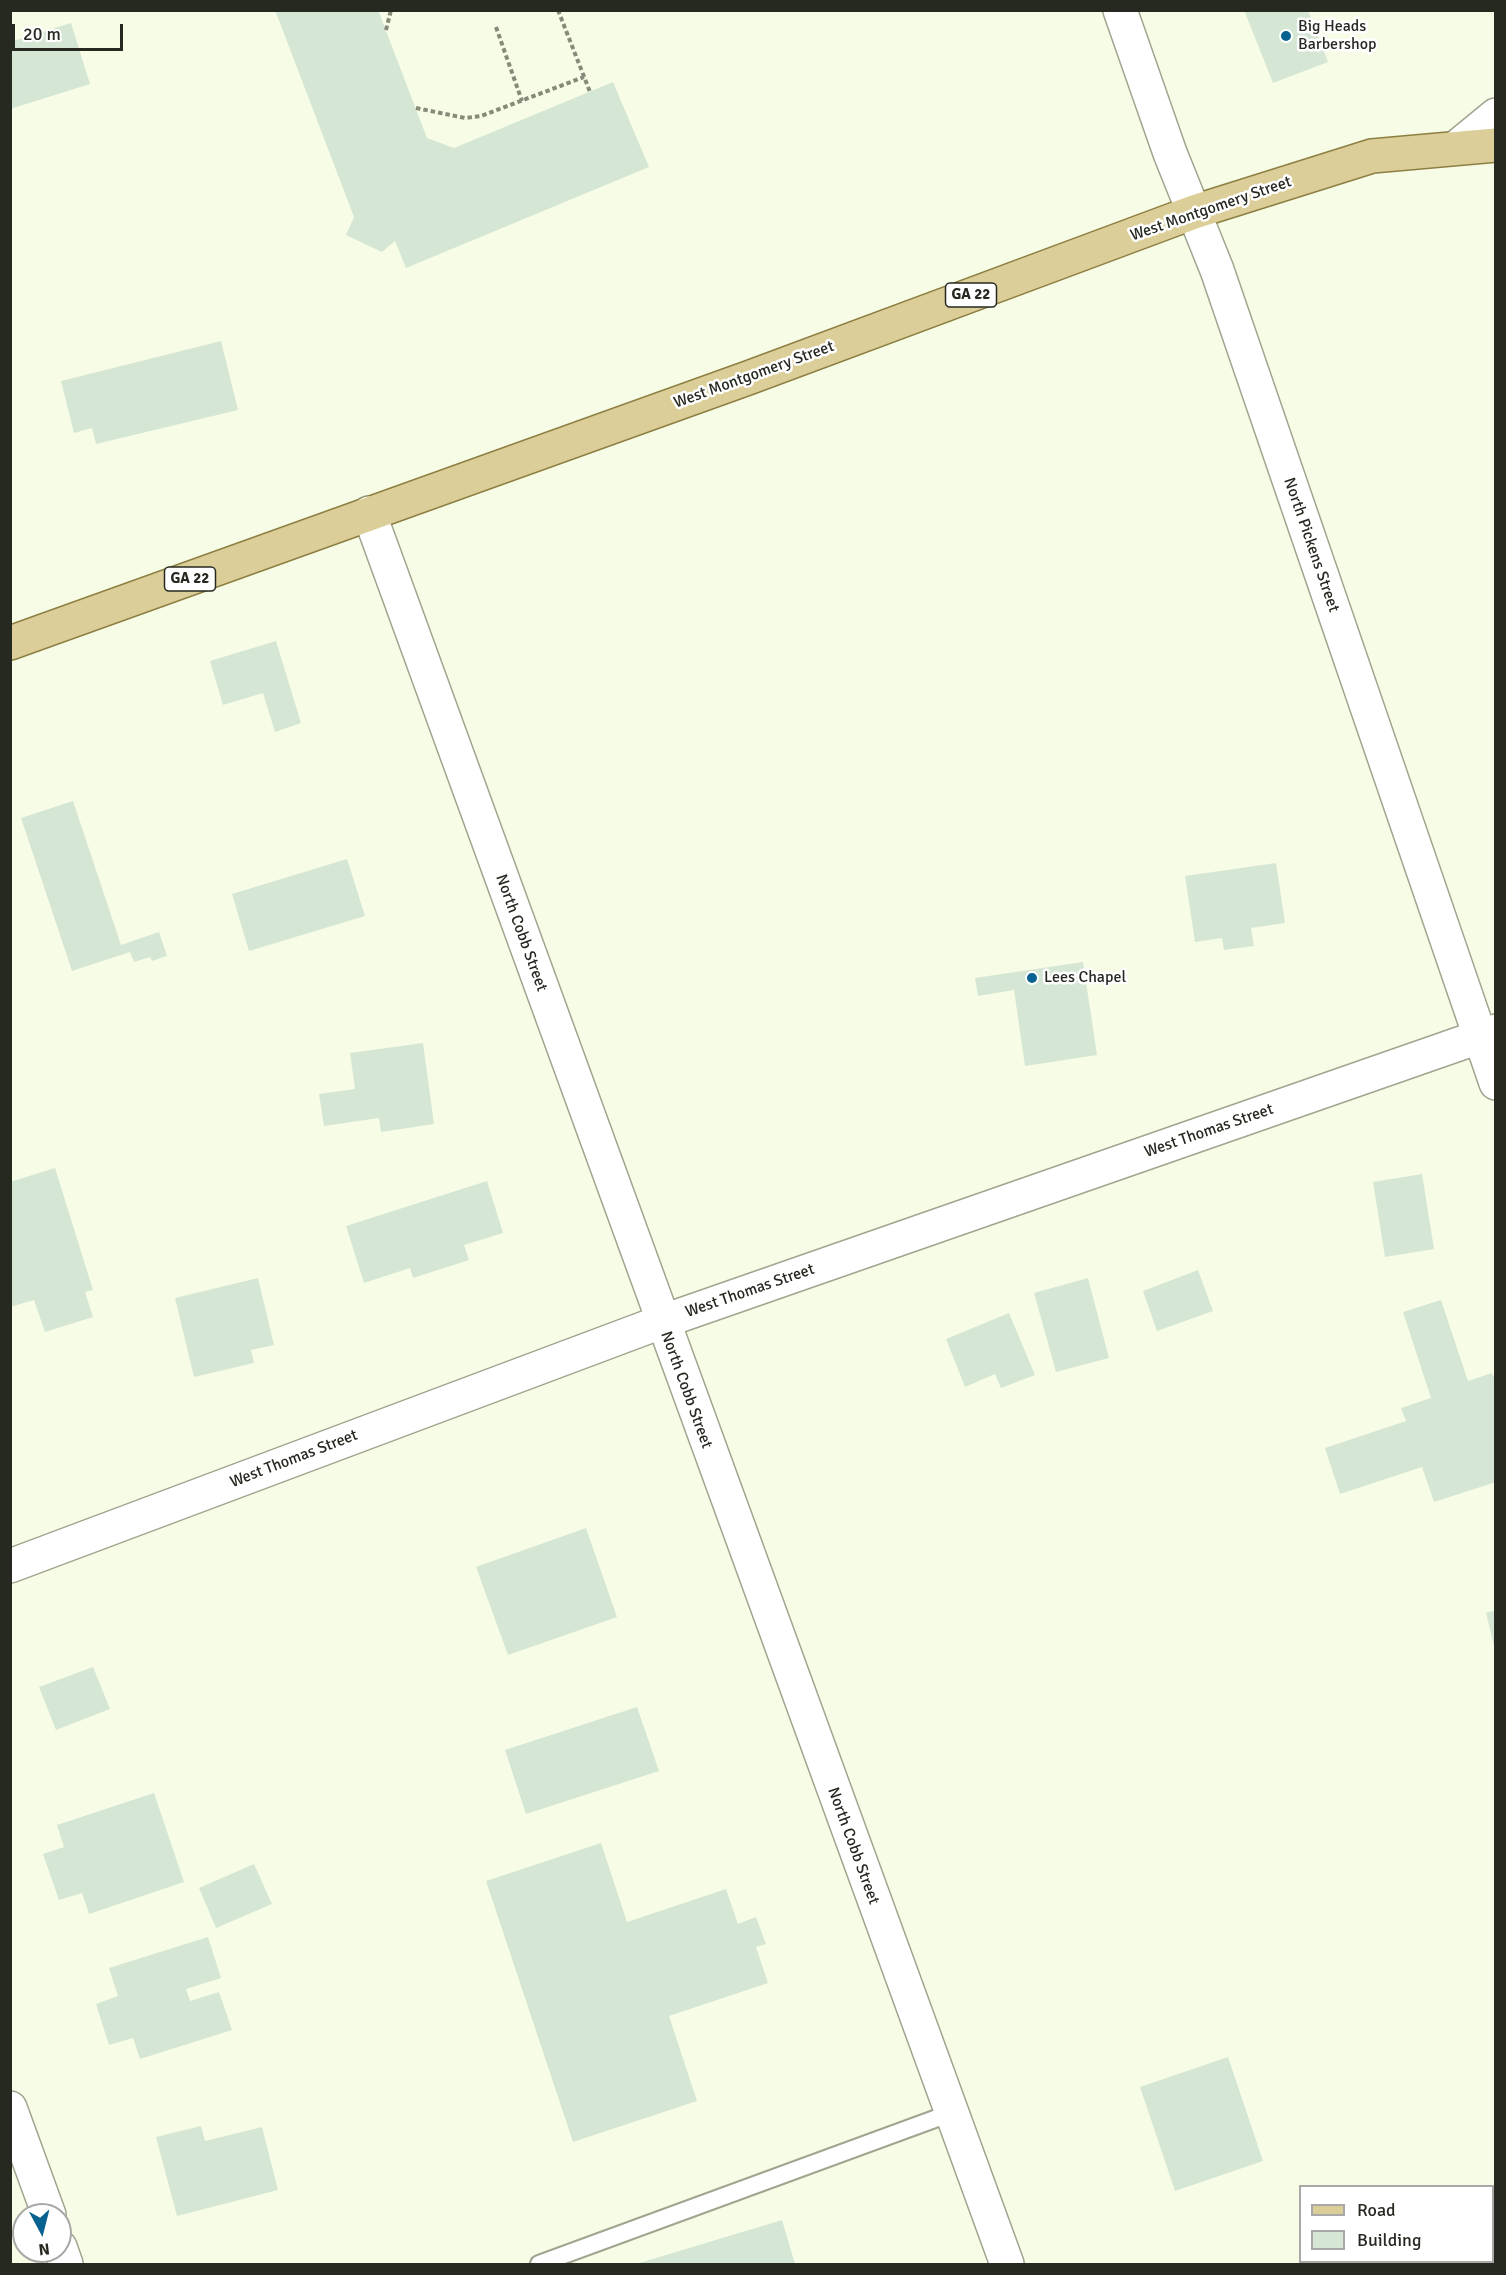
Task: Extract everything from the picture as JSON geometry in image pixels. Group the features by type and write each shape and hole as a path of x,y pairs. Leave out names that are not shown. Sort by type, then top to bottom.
{"main road":[{"name":"GA 22","path":"1457,147 1496,145"},
{"name":"West Montgomery Street","path":"10,643 748,378 1194,212 1372,156 1457,147"}],"street":[{"name":"North Pickens Street","path":"1120,10 1225,292 1487,1034 1496,1083"},
{"path":"1457,147 1496,115"},
{"name":"North Cobb Street","path":"369,513 661,1322 1006,2265"},
{"name":"West Thomas Street","path":"10,1566 661,1322 1487,1034"},
{"path":"10,2108 45,2203"}],"lane":[{"path":"539,2265 951,2113"}],"path":[{"path":"386,30 391,10"},
{"path":"558,10 590,92"},
{"path":"496,27 522,101"},
{"path":"416,108 465,118 481,117 584,77"}],"building":[{"path":"275,10 378,10 427,138 454,148 613,82 649,167 406,268 395,241 382,252 346,235 354,217"},
{"name":"Big Heads Barbershop","path":"1244,10 1308,10 1328,62 1273,83"},
{"path":"71,23 90,84 10,109 10,42"},
{"path":"221,341 238,410 96,444 92,428 74,433 61,381"},
{"path":"276,641 301,723 275,732 263,693 223,705 210,661"},
{"path":"73,801 121,945 159,932 167,956 152,961 150,957 134,962 130,952 72,971 21,818"},
{"path":"347,859 365,916 249,951 232,894"},
{"path":"1276,863 1285,923 1251,928 1254,946 1224,950 1222,938 1195,942 1185,876"},
{"path":"1083,962 1097,1055 1025,1066 1014,990 978,996 975,978"},
{"path":"423,1043 434,1124 381,1132 379,1118 324,1126 319,1094 355,1089 350,1053"},
{"path":"55,1168 93,1290 85,1292 93,1317 45,1332 34,1300 10,1307 10,1182"},
{"path":"1422,1174 1434,1249 1385,1257 1373,1182"},
{"path":"487,1181 503,1233 464,1245 469,1260 413,1278 410,1268 364,1283 346,1226"},
{"path":"1198,1270 1213,1311 1157,1331 1143,1291"},
{"path":"258,1278 274,1345 251,1350 254,1363 194,1377 175,1298"},
{"path":"1088,1278 1109,1358 1056,1372 1034,1293"},
{"path":"1441,1300 1468,1381 1492,1373 1496,1383 1496,1482 1434,1502 1422,1467 1340,1494 1325,1448 1406,1421 1401,1408 1431,1398 1403,1312"},
{"path":"1009,1313 1035,1375 1001,1388 995,1374 965,1387 946,1339"},
{"path":"586,1528 617,1617 508,1655 476,1567"},
{"path":"1496,1610 1496,1650 1495,1650 1486,1613"},
{"path":"93,1667 110,1709 56,1730 39,1687"},
{"path":"637,1707 659,1771 526,1814 505,1750"},
{"path":"154,1793 184,1882 89,1914 82,1893 59,1900 43,1854 64,1847 57,1825"},
{"path":"601,1843 627,1922 726,1889 738,1924 756,1917 766,1944 756,1947 768,1983 669,2016 697,2101 573,2142 486,1881"},
{"path":"254,1864 272,1904 216,1928 199,1888"},
{"path":"208,1937 221,1978 186,1989 190,2001 219,1992 232,2030 140,2059 133,2038 109,2045 96,2004 118,1996 109,1968"},
{"path":"1228,2057 1263,2161 1175,2191 1140,2087"},
{"path":"201,2126 205,2141 262,2127 278,2190 177,2216 156,2137"},
{"path":"782,2220 795,2264 636,2264"}],"place":[{"name":"Big Heads Barbershop","path":"1286,36"},
{"name":"Lees Chapel","path":"1032,978"}]}
